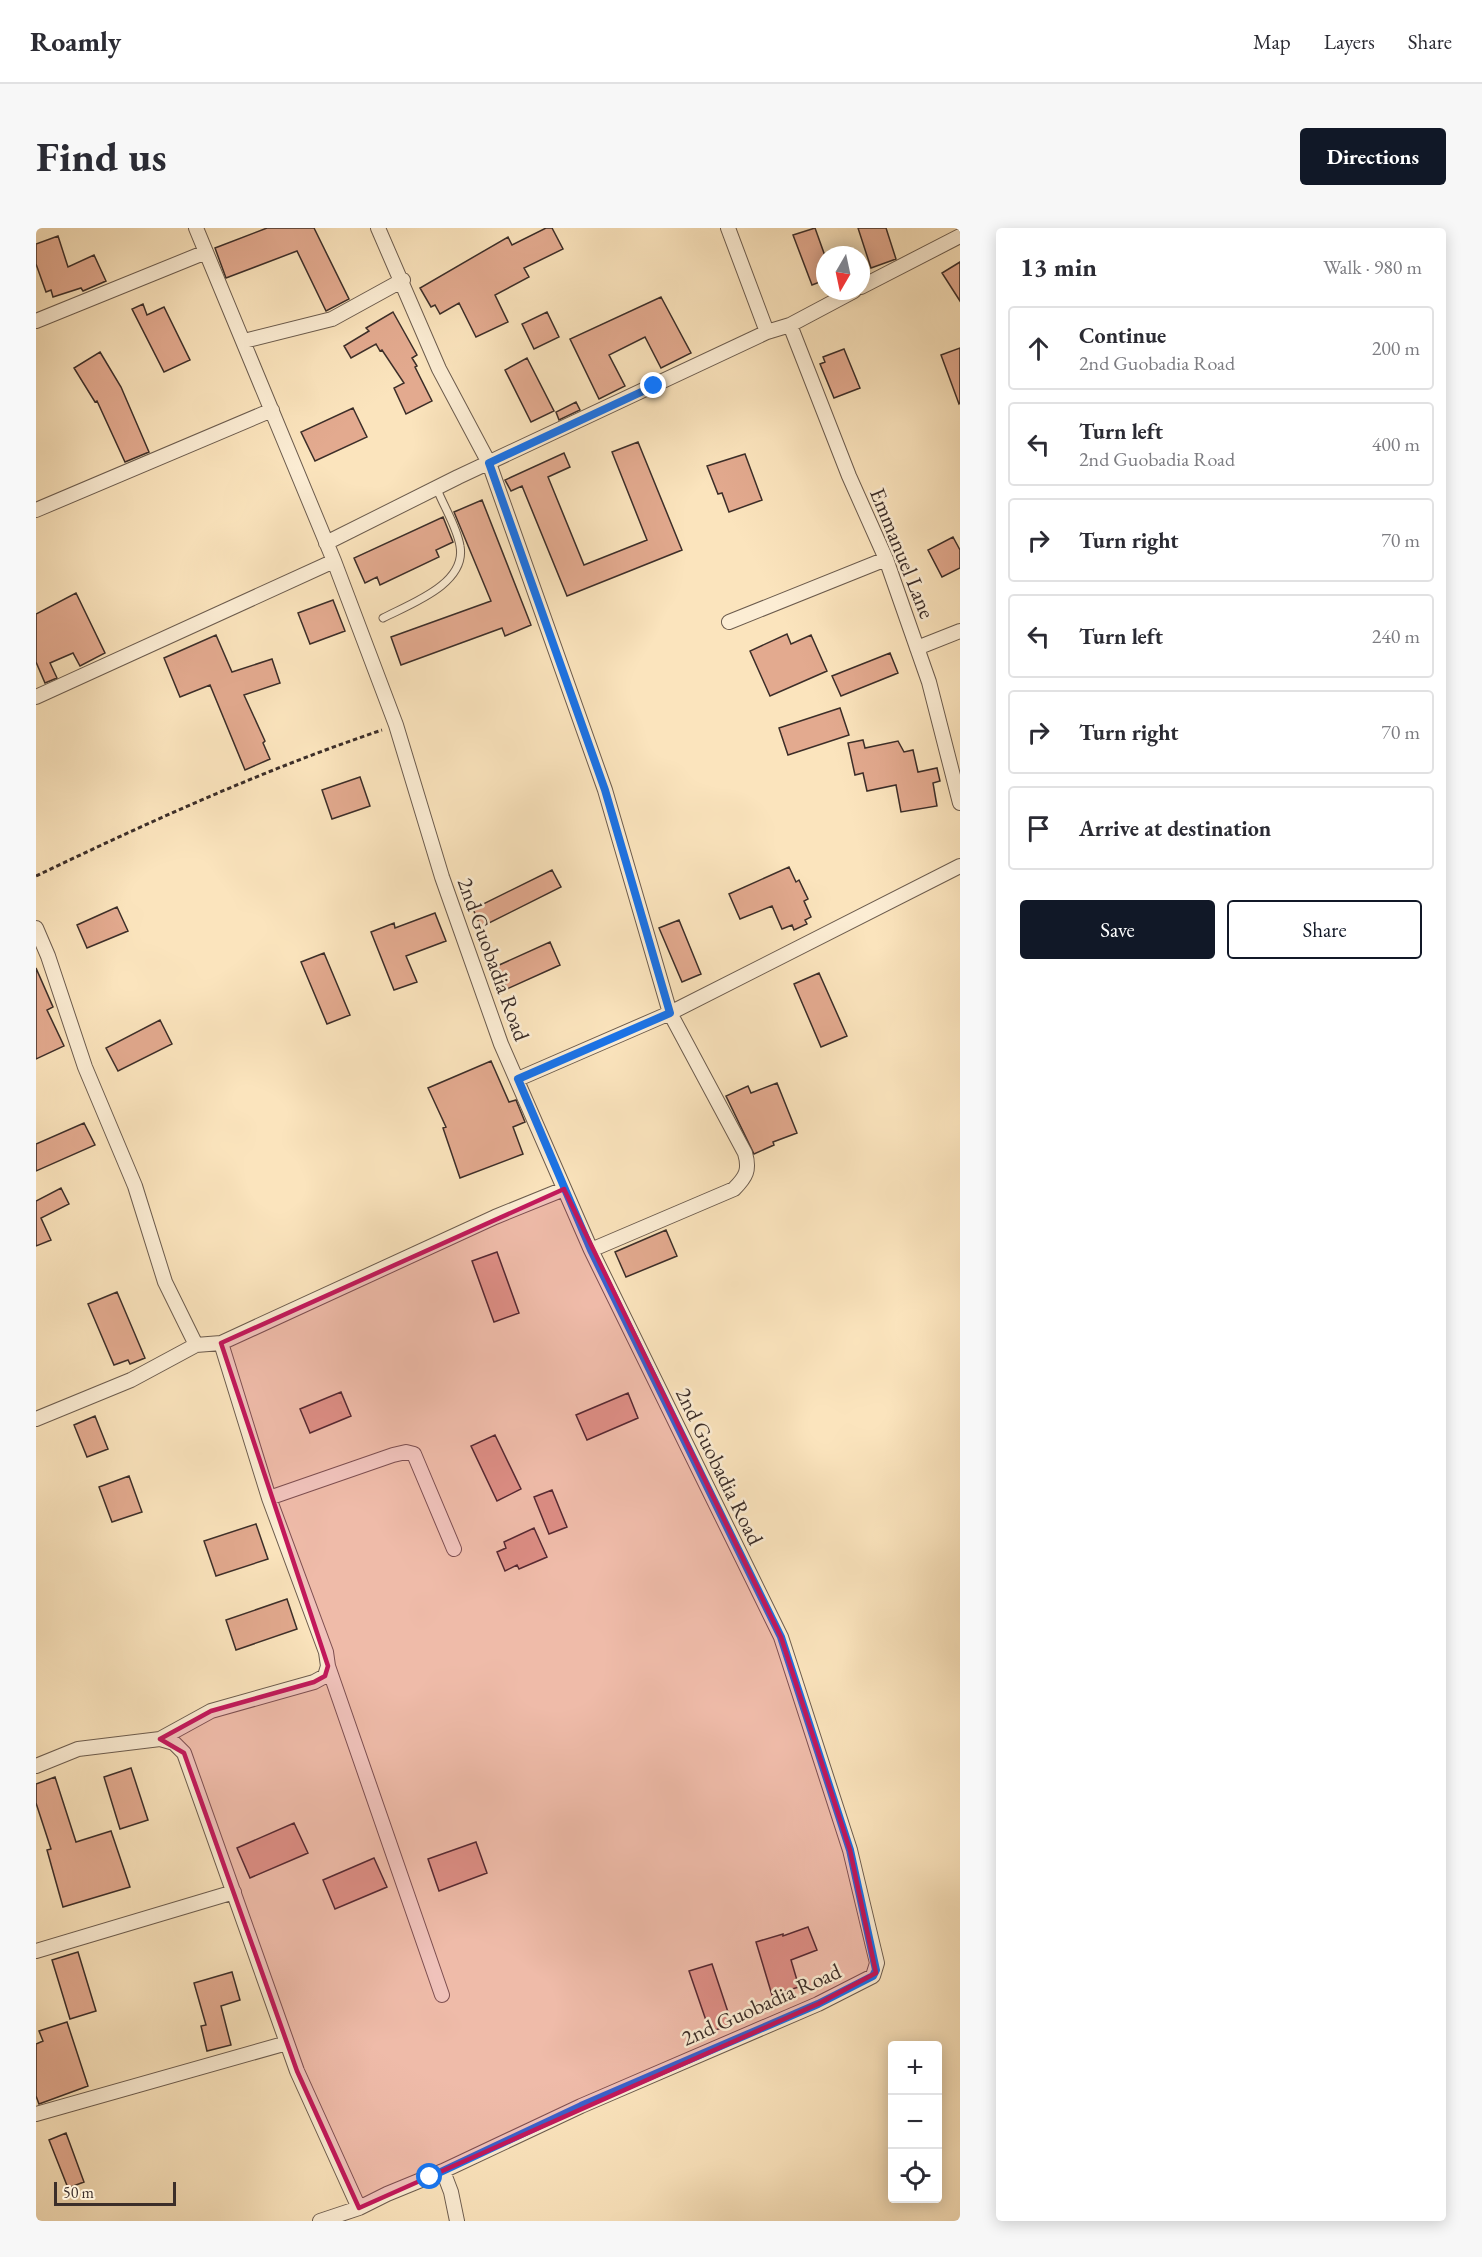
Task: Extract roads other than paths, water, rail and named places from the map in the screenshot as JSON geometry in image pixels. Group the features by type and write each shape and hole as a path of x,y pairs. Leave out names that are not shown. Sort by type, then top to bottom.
{"street":[{"name":"2nd Guobadia Road","path":"196,228 334,561 396,725 441,877 501,1044 591,1250 781,1637 850,1850 877,1963 876,1973 818,2004 581,2106 443,2171"},
{"path":"378,228 403,280 439,369 489,463 605,790 670,1013 745,1153 748,1166 745,1178 734,1189 591,1250"},
{"path":"728,228 766,332"},
{"path":"870,282 960,236"},
{"path":"36,321 206,252"},
{"path":"244,341 332,319 403,280"},
{"path":"326,543 489,463 766,332 789,325 837,300"},
{"name":"Emmanuel Lane","path":"789,325 849,476 886,560 929,682 960,803"},
{"path":"36,510 272,410"},
{"path":"729,622 886,560"},
{"path":"36,697 334,561"},
{"path":"917,648 960,631"},
{"path":"518,1079 670,1013 960,867"},
{"path":"36,928 48,956 84,1067 135,1186 165,1282 196,1345"},
{"path":"36,1419 131,1380 196,1345 221,1343 495,1217 564,1189"},
{"path":"221,1343 269,1498 326,1652 328,1666 442,1995"},
{"path":"269,1498 393,1455 406,1452 414,1454 454,1549"},
{"path":"36,1766 78,1749 160,1739 212,1711 314,1682 325,1676 328,1666"},
{"path":"160,1739 174,1743 184,1753 297,2071 359,2208"},
{"path":"36,1951 234,1892"},
{"path":"36,2114 287,2043"},
{"path":"320,2221 359,2208 443,2171 451,2192 457,2221"}],"lane":[{"path":"384,618 445,583 458,567 461,546 437,489"}]}
